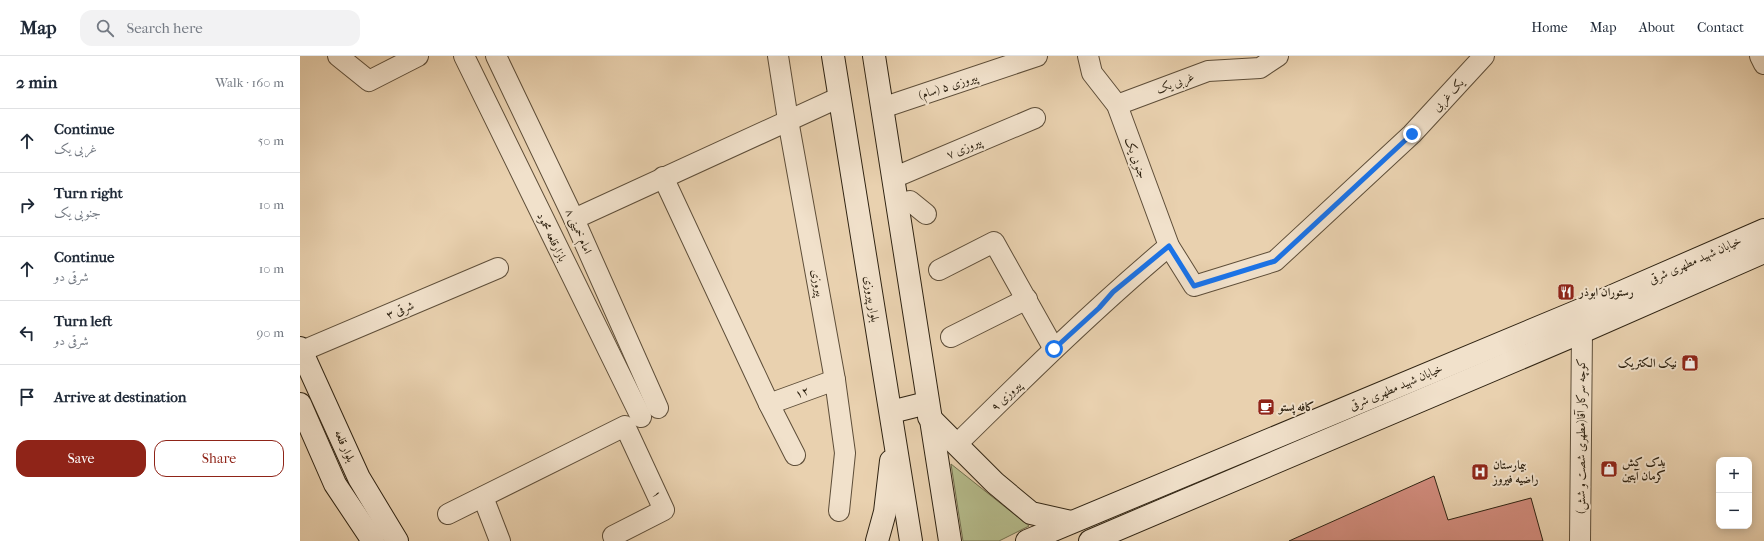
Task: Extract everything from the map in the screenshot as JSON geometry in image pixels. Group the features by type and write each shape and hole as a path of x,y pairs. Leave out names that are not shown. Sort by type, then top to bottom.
{"main road":[{"name":"بلوار پیروزی","path":"833,56 911,541"},
{"path":"874,56 928,410 950,541"},
{"name":"خیابان شهید مطهری شرقی","path":"1028,541 1570,314 1764,230"},
{"name":"خیابان شهید مطهری شرقی","path":"1090,541 1582,332 1764,252"},
{"name":"بلوار قلعه","path":"301,350 359,478 397,541"},
{"name":"بلوار قلعه","path":"300,404 335,484 372,541"},
{"path":"891,412 928,410"},
{"path":"928,410 957,444 995,483 1031,513 1071,522"},
{"path":"877,541 885,512 893,436"}],"street":[{"path":"338,56 369,81 418,56"},
{"name":"بازارقلعه محمود","path":"464,56 633,422"},
{"name":"امام خمینی ۸","path":"496,56 574,219 658,408"},
{"name":"پیروزی","path":"778,56 788,120 835,380 845,453 840,511"},
{"name":"پیروزی ۵ (سام)","path":"882,108 1037,56"},
{"name":"جنوبی یک","path":"1088,56 1092,73 1117,105 1169,246 1179,264"},
{"name":"غربی یک","path":"1117,105 1208,71 1260,68 1278,56"},
{"name":"یک غربی","path":"1179,264 1194,286 1275,261 1412,134 1484,56"},
{"path":"1760,56 1764,64"},
{"path":"574,219 840,96"},
{"name":"پیروزی ۷","path":"893,178 1035,118"},
{"path":"663,177 769,404 795,455"},
{"path":"897,204 910,202 926,214"},
{"path":"939,270 994,242 1028,299 1054,349 1099,308 1113,292 1169,246"},
{"name":"۳ شرقی","path":"301,350 498,268"},
{"path":"951,337 1028,299"},
{"name":"(مطهری شصت و شش)کوچه سرکار آقا","path":"1580,541 1582,332"},
{"name":"پیروزی ۹","path":"957,444 1054,349"},
{"name":"۱۲","path":"769,404 835,380"},
{"path":"448,514 633,422"},
{"name":"۱","path":"613,536 664,510 633,422"},
{"path":"483,497 500,541"}],"green space":[{"path":"951,464 1029,526 999,541 963,541"}],"building":[{"path":"1434,476 1448,520 1531,498 1543,541 1289,541"}],"place":[{"name":"رستوران ابوذر","path":"1566,292"},
{"name":"نیک الکتریک","path":"1690,363"},
{"name":"کافه پستو","path":"1266,407"},
{"name":"یدک کش کرمان آبتین","path":"1609,469"},
{"name":"بیمارستان راضیه فیروز","path":"1480,472"}],"route":[{"path":"1054,349 1099,308 1113,292 1169,246 1194,286 1275,261 1412,134"}]}
